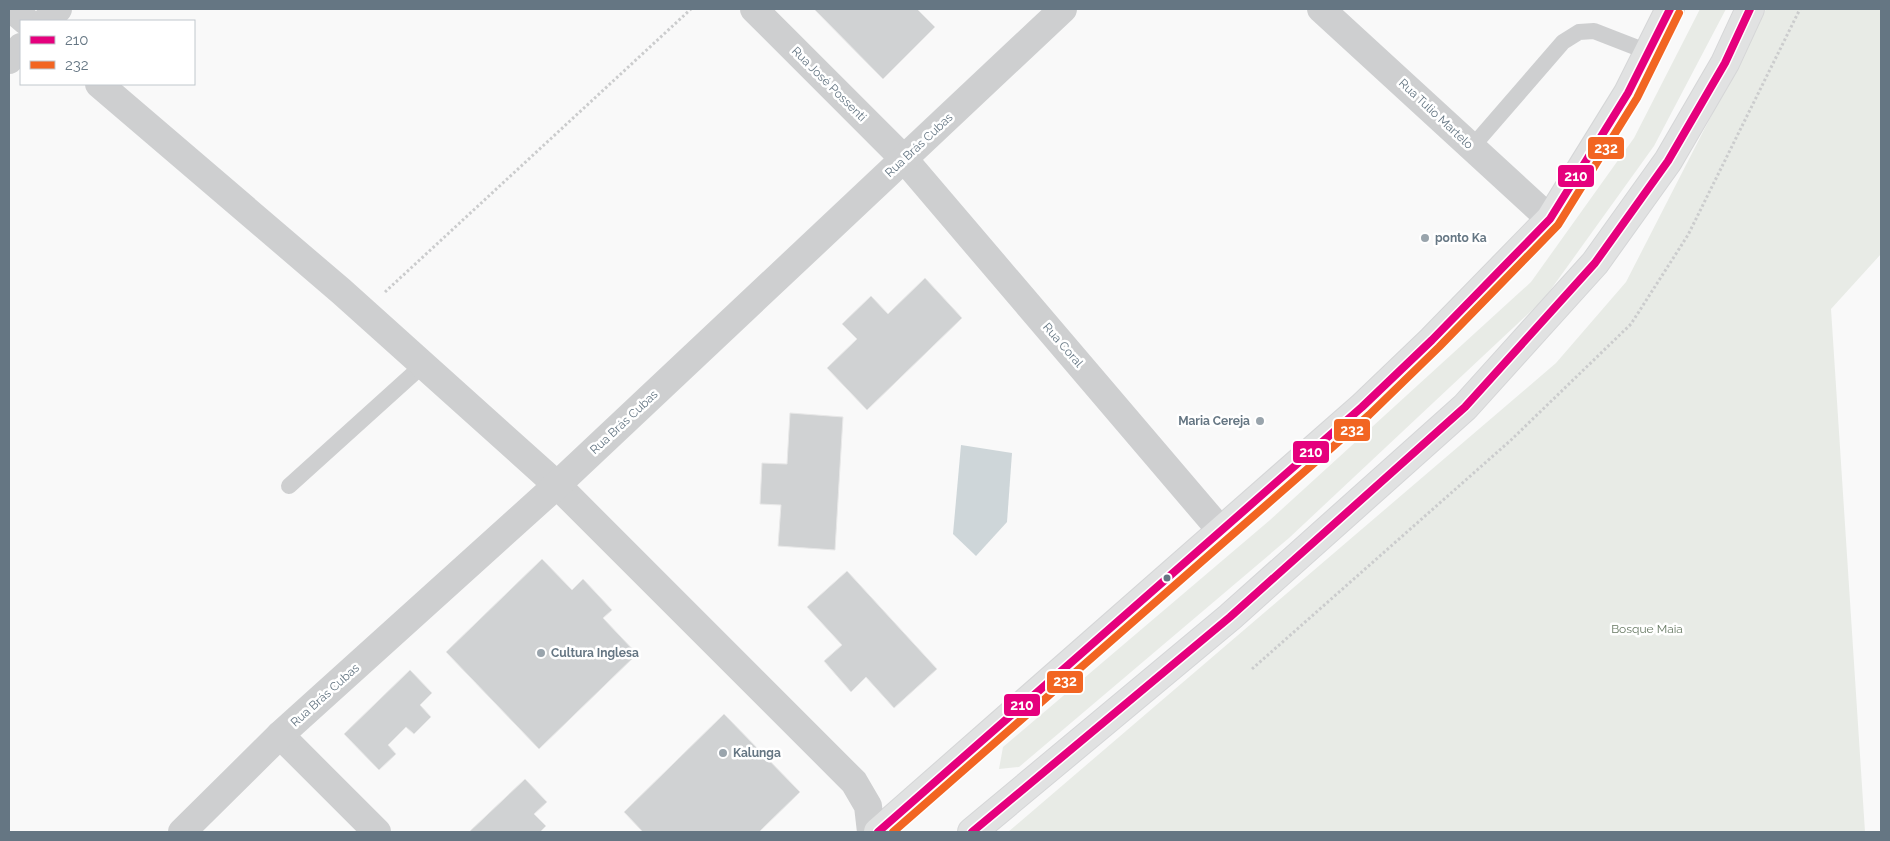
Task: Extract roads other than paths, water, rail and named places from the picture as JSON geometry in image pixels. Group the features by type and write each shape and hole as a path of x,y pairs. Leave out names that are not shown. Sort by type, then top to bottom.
{"main road":[{"path":"878,832 907,820 1222,532 1362,408 1432,340 1550,219 1628,93 1670,9"},
{"path":"972,832 1230,617 1465,407 1594,263 1663,169 1725,63 1750,9"}],"street":[{"path":"12,9 25,20"},
{"path":"47,20 58,9"},
{"name":"Rua José Possenti","path":"754,9 904,159"},
{"name":"Rua Brás Cubas","path":"182,832 280,735 557,485 1063,9"},
{"name":"Rua Tulio Martelo","path":"1321,9 1550,219"},
{"path":"9,60 20,48"},
{"path":"100,85 364,312 557,485 854,782 868,806 872,832"},
{"name":"Rua Coral","path":"904,159 1222,532"},
{"path":"280,735 377,832"}],"lane":[{"path":"1472,147 1563,42 1579,32 1594,31 1648,52"},
{"path":"289,486 423,365"}],"place":[{"name":"ponto Ka","path":"1425,238"},
{"name":"Maria Cereja","path":"1260,421"},
{"name":"Cultura Inglesa","path":"541,653"},
{"name":"Kalunga","path":"723,753"}],"park label":[{"name":"Bosque Maia","path":"1647,629"}]}
